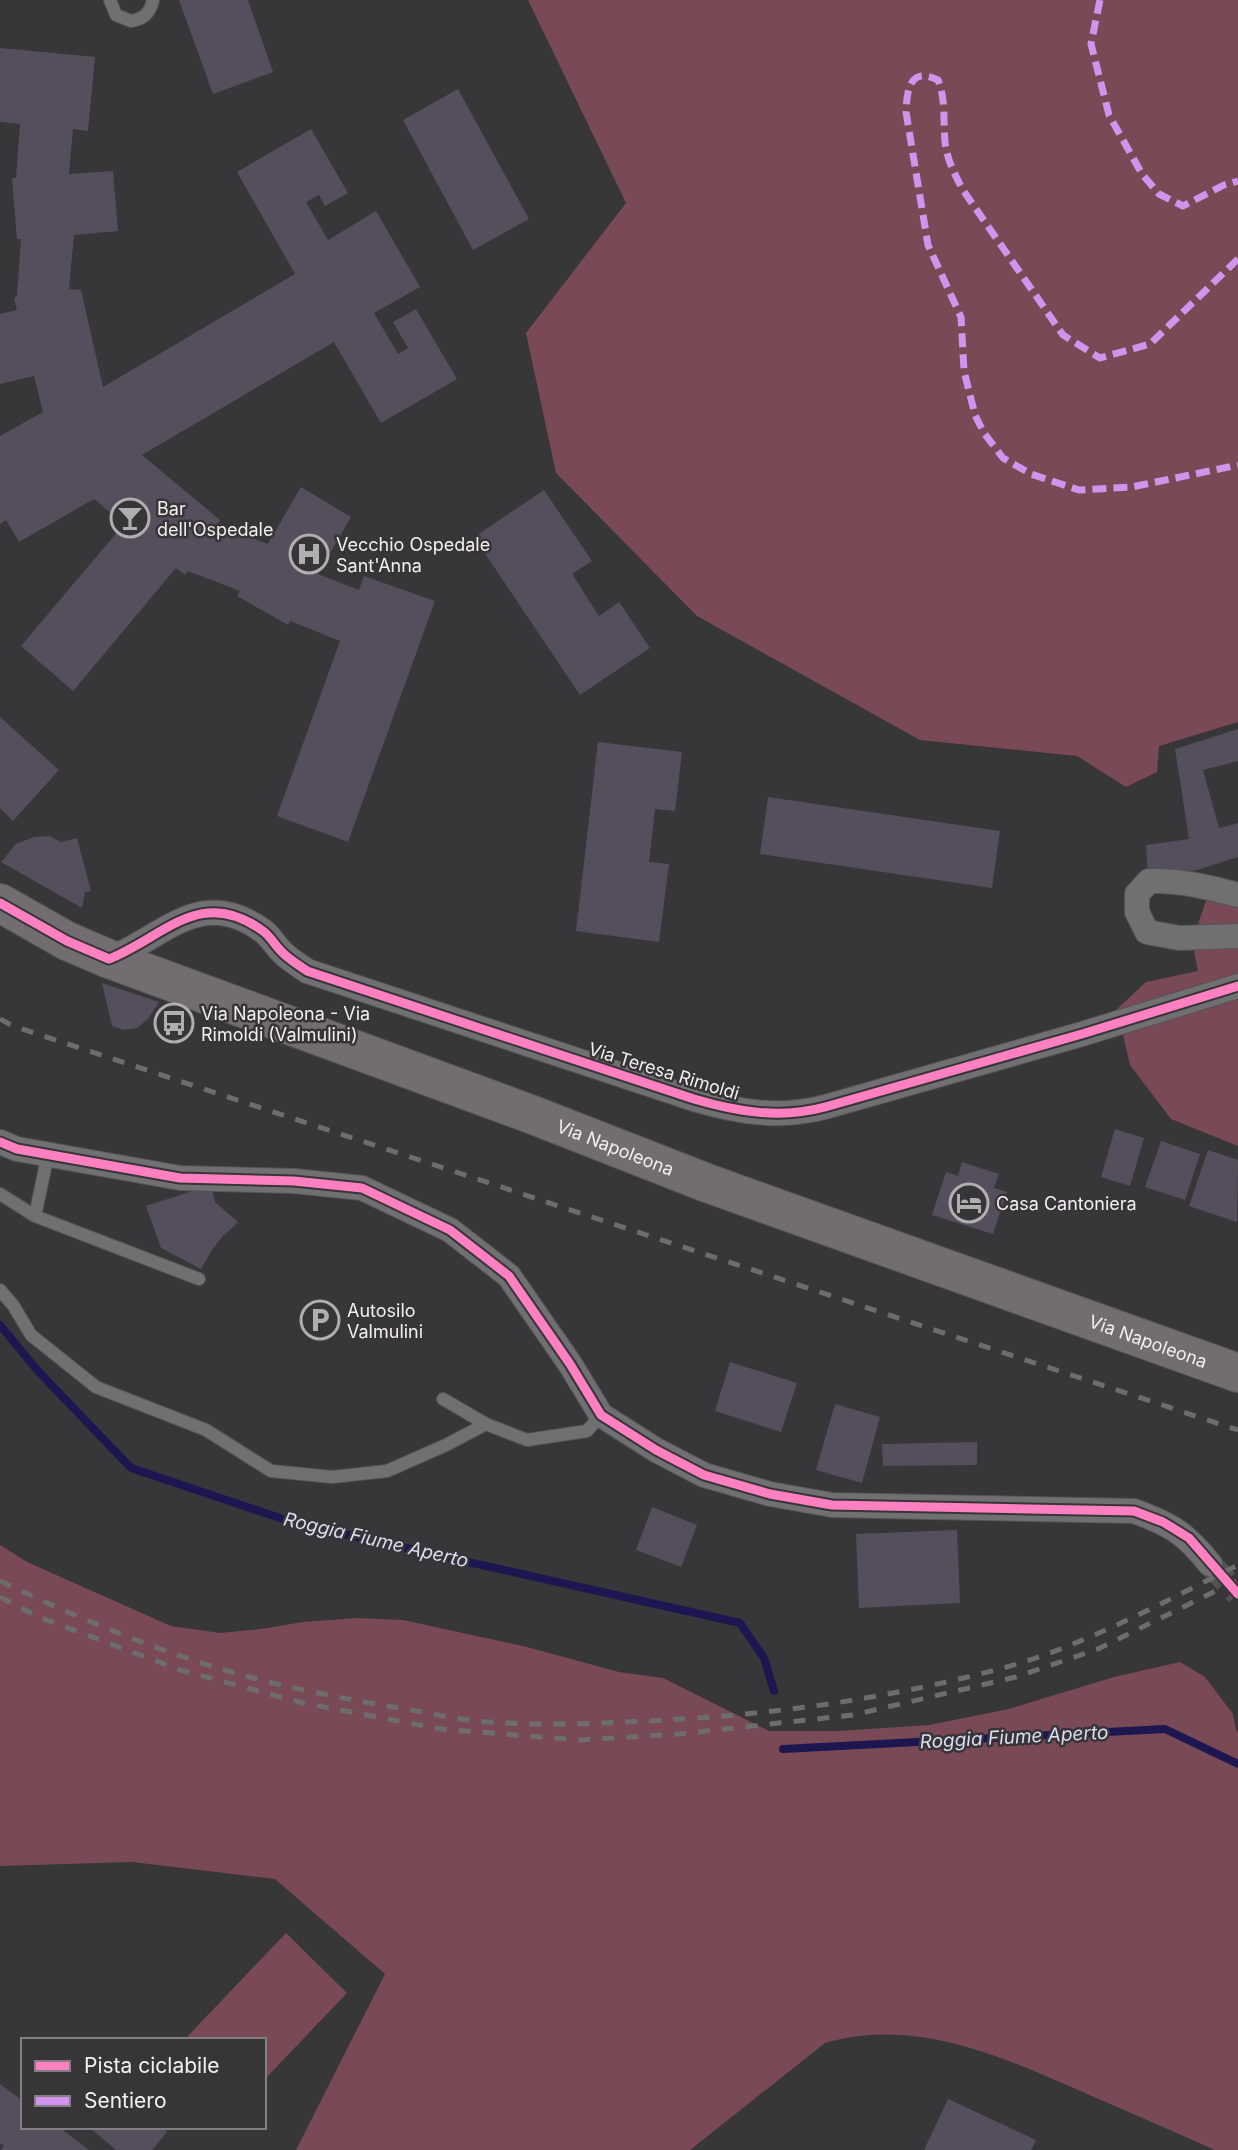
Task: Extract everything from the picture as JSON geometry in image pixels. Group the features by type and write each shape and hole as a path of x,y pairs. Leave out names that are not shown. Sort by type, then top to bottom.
{"main road":[{"name":"Via Napoleona","path":"0,903 67,941 109,959 707,1182 1238,1373"}],"street":[{"path":"1238,895 1193,883 1166,880 1149,881 1137,894 1137,912 1147,933 1179,938 1238,936"},
{"name":"Via Teresa Rimoldi","path":"109,959 131,950 167,925 188,917 209,912 229,914 250,922 265,932 282,953 307,971 694,1100 727,1109 778,1115 806,1112 1082,1034 1238,986"},
{"path":"0,1142 17,1149 180,1178 294,1181 362,1188 450,1230 509,1276 564,1355 601,1415 656,1450 704,1475 770,1494 832,1505 1134,1511 1163,1522 1189,1538 1210,1564"}],"lane":[{"path":"110,0 116,15 131,21 146,15 153,0"},
{"path":"36,1216 48,1154"},
{"path":"0,1194 36,1216 199,1279"},
{"path":"0,1290 13,1305 31,1335 96,1387 206,1430 271,1472 332,1477 387,1471 486,1424"},
{"path":"443,1399 486,1424 527,1440 587,1431 601,1415"}],"shaded area":[{"path":"528,0 1238,0 1238,722 1159,746 1157,772 1126,787 1077,756 920,740 697,616 556,473 526,333 626,203"},
{"path":"1238,893 1238,1146 1171,1119 1130,1065 1117,1009 1146,982 1198,971 1192,942 1207,898"},
{"path":"0,1545 27,1562 171,1626 220,1633 357,1618 403,1620 527,1647 619,1672 663,1678 769,1731 838,1731 929,1725 1009,1709 1114,1677 1180,1662 1205,1677 1233,1714 1238,1732 1238,2150 1215,2150 992,2055 926,2038 893,2035 859,2036 825,2043 690,2150 296,2150 385,1974 275,1879 132,1862 0,1866"},
{"path":"286,1933 347,1993 266,2078 266,2038 186,2038"}],"building":[{"path":"179,0 248,0 273,72 213,94"},
{"path":"0,48 95,57 88,131 73,129 69,174 113,171 118,231 74,235 69,289 81,290 103,387 295,274 237,172 311,129 348,193 325,206 319,195 306,202 328,240 376,211 420,287 374,313 398,354 408,348 393,322 416,309 457,379 381,423 334,342 142,455 220,520 217,525 268,544 301,487 351,517 318,574 359,590 364,576 435,601 348,842 277,816 340,641 290,621 288,625 237,596 240,591 188,571 185,575 176,568 73,691 21,646 124,524 94,499 19,542 6,520 0,524 0,436 43,412 34,376 0,384 0,314 17,310 14,298 17,296 21,239 17,239 12,178 16,178 20,124 0,122"},
{"path":"458,89 529,219 473,250 403,120"},
{"path":"544,490 592,561 572,574 599,616 619,602 650,648 580,695 474,537"},
{"path":"0,717 59,770 13,821 0,808"},
{"path":"1238,729 1238,761 1203,770 1219,828 1238,823 1238,857 1197,870 1148,876 1146,845 1189,839 1175,749"},
{"path":"598,742 682,752 675,811 655,809 649,862 669,864 659,942 576,931"},
{"path":"768,797 1000,831 992,888 760,854"},
{"path":"50,836 61,842 77,838 91,891 85,892 82,908 1,862 16,844 34,837"},
{"path":"102,983 159,1002 148,1019 137,1028 124,1030 112,1026"},
{"path":"1115,1129 1144,1138 1130,1186 1101,1177"},
{"path":"1161,1141 1200,1154 1185,1200 1145,1187"},
{"path":"1208,1150 1238,1160 1237,1222 1189,1206"},
{"name":"Casa Cantoniera","path":"962,1162 999,1174 994,1188 1007,1192 993,1234 932,1215 946,1172 958,1176"},
{"path":"211,1185 215,1202 238,1222 221,1238 201,1269 161,1248 146,1206"},
{"path":"730,1362 797,1383 781,1432 715,1411"},
{"path":"835,1404 880,1417 862,1483 816,1470"},
{"path":"977,1442 977,1465 883,1466 882,1444"},
{"path":"652,1507 697,1525 681,1567 636,1550"},
{"path":"957,1530 960,1603 859,1608 856,1534"},
{"path":"0,2084 21,2100 21,2129 62,2129 89,2150 1,2150 4,2146 0,2143"},
{"path":"948,2099 1036,2140 1031,2150 924,2150"},
{"path":"91,2129 163,2129 167,2132 152,2150 116,2150"}],"waterway":[{"name":"Roggia Fiume Aperto","path":"0,1325 38,1371 131,1468 295,1523 740,1623 764,1658 774,1691"},
{"name":"Roggia Fiume Aperto","path":"783,1749 1165,1729 1238,1764"}],"tunnel":[{"path":"1210,1564 1238,1594"}],"railway":[{"path":"0,1019 13,1026 1238,1430"},
{"path":"0,1581 125,1636 188,1659 253,1678 466,1720 560,1724 690,1719 782,1710 872,1697 962,1678 1007,1667 1066,1647 1238,1565"},
{"path":"0,1597 39,1617 180,1670 303,1703 441,1729 579,1740 679,1734 853,1715 1016,1677 1098,1649 1238,1580"}],"marked path":[{"path":"1100,0 1091,44 1109,115 1142,174 1159,194 1183,206 1224,185 1238,181"},
{"path":"1238,259 1150,344 1100,358 1063,335 963,190 946,149 943,103 938,80 921,76 915,78 912,83 907,96 906,112 928,245 961,317 964,371 975,415 984,433 1003,458 1031,474 1079,490 1132,487 1238,465"}],"cycle path":[{"path":"0,903 67,941 109,959 166,928 202,914 221,913 241,918 268,935 284,954 307,971 694,1099 759,1112 792,1113 825,1107 1082,1034 1238,986"},
{"path":"0,1142 17,1149 180,1178 294,1181 362,1188 450,1230 509,1276 570,1364 601,1415 656,1450 704,1475 770,1494 832,1505 1134,1511 1163,1522 1189,1538 1238,1594"}],"place":[{"name":"Bar dell'Ospedale","path":"130,518"},
{"name":"Vecchio Ospedale Sant'Anna","path":"309,554"},
{"name":"Via Napoleona - Via Rimoldi (Valmulini)","path":"174,1023"},
{"name":"Casa Cantoniera","path":"969,1203"},
{"name":"Autosilo Valmulini","path":"320,1320"}]}
